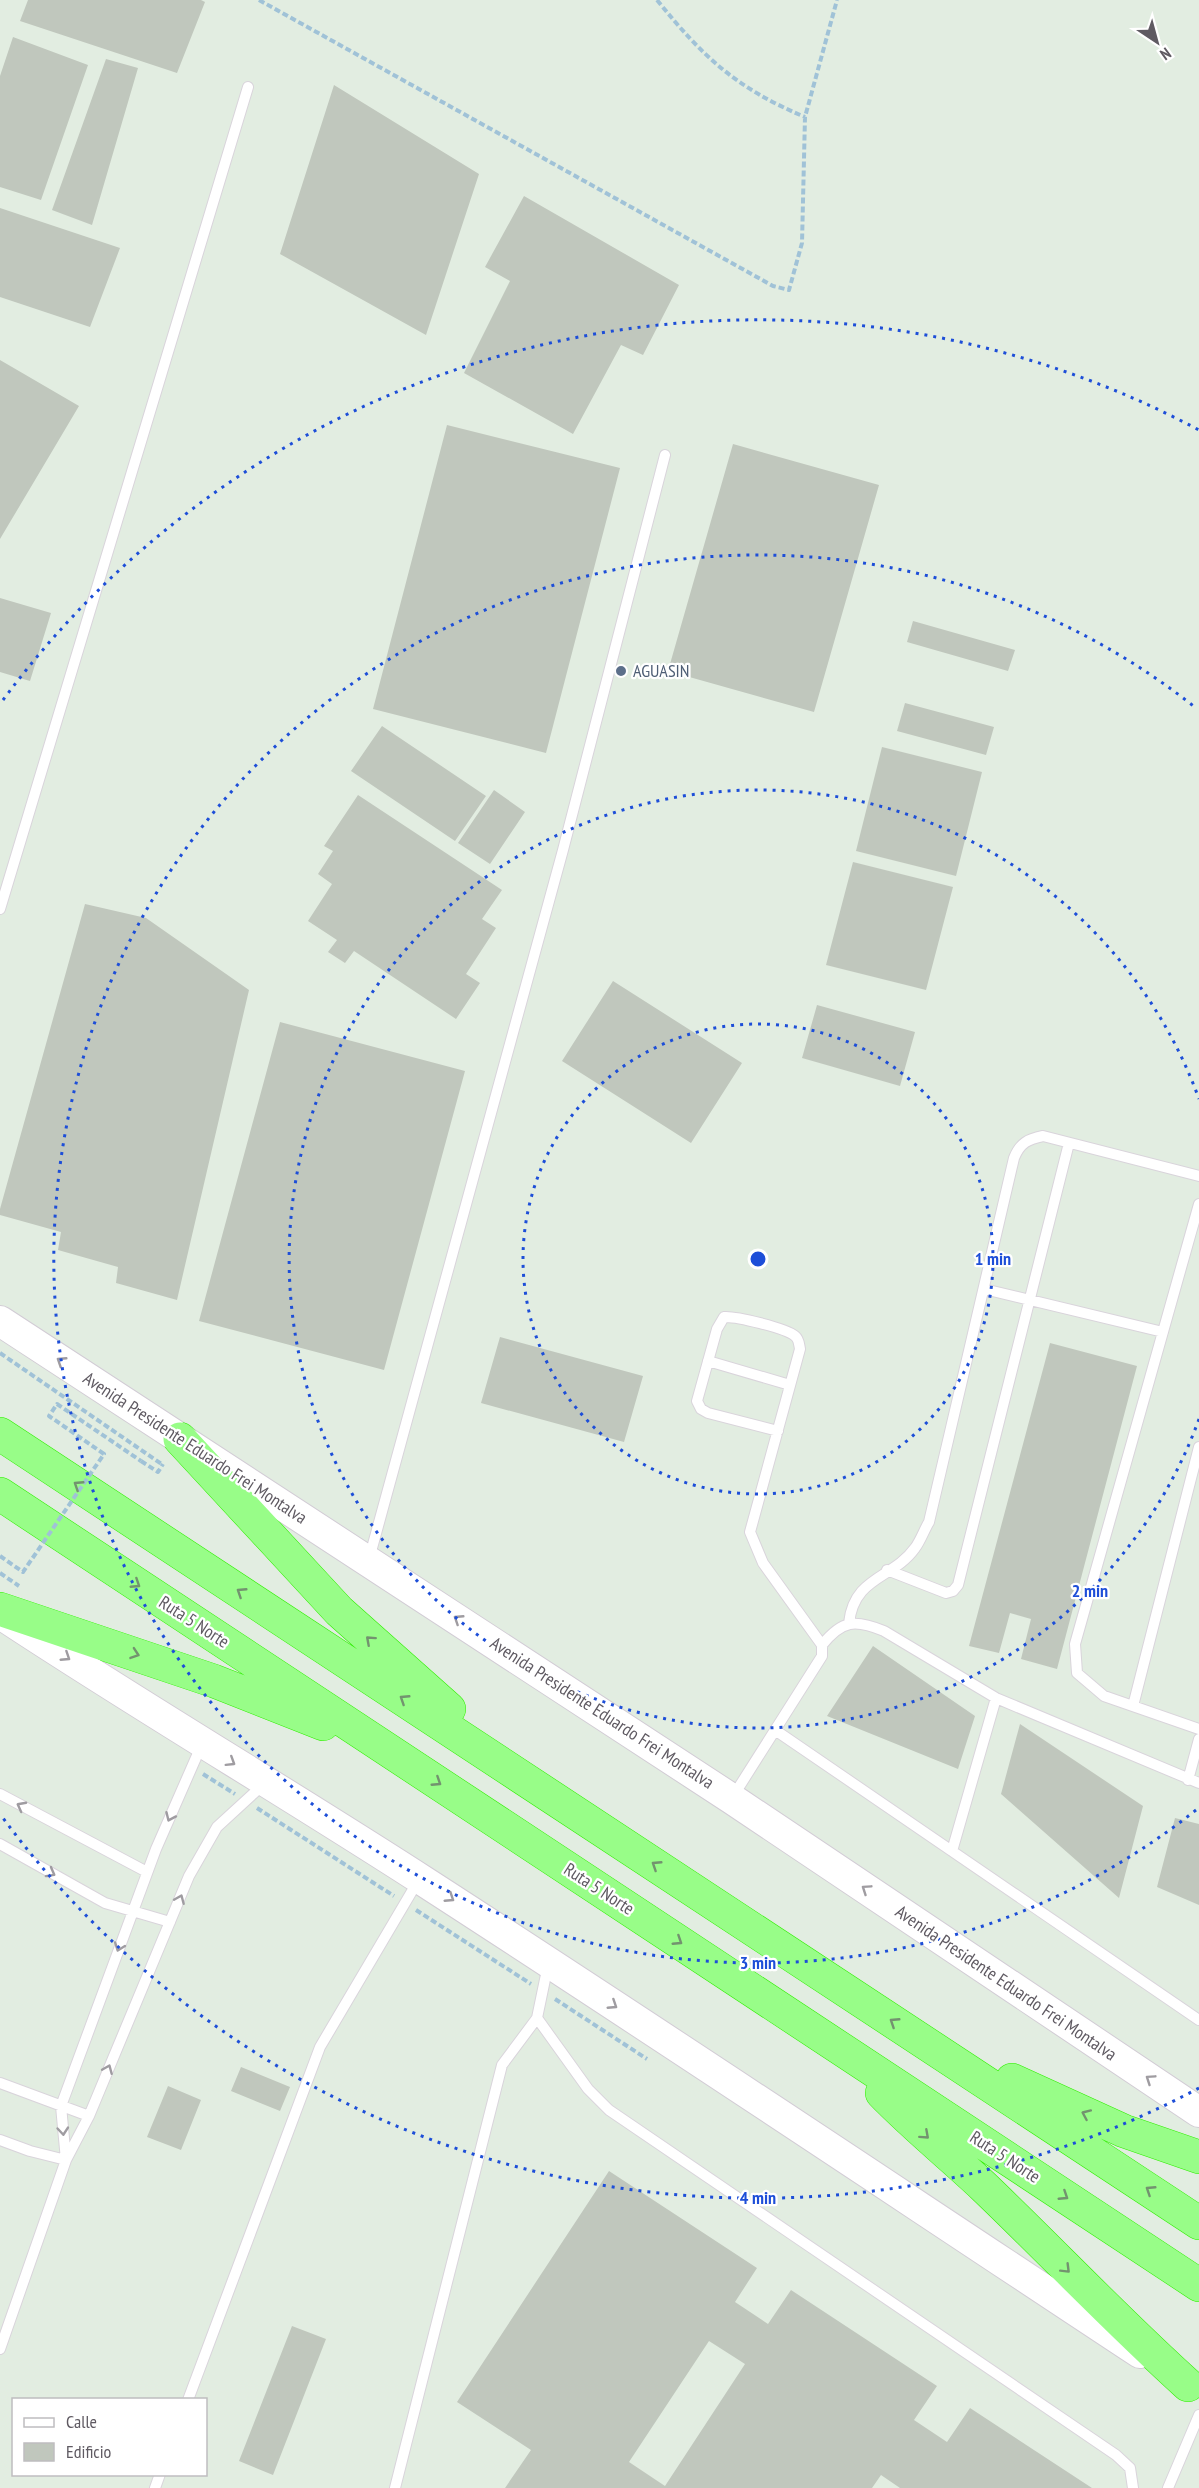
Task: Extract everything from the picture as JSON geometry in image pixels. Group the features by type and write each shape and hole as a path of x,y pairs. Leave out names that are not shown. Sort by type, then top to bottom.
{"highway":[{"path":"0,1434 1199,2223"},
{"path":"180,1439 339,1611 523,1777"},
{"name":"Ruta 5 Norte","path":"0,1494 1199,2284"},
{"path":"0,1611 214,1681 388,1750"},
{"path":"840,2048 896,2108 982,2185 1111,2314 1193,2388"},
{"path":"942,2054 1012,2080 1124,2131 1199,2157"}],"street":[{"name":"Avenida Presidente Eduardo Frei Montalva","path":"0,1321 369,1560 1197,2107"},
{"path":"0,1611 197,1756 412,1891 548,1962 1193,2388"}],"lane":[{"path":"0,909 248,87"},
{"path":"369,1560 563,850 664,455"},
{"path":"849,1623 850,1608 856,1596 887,1570 901,1562 915,1548 929,1522 1018,1147 1029,1139 1043,1136 1199,1176"},
{"path":"887,1570 946,1593 953,1591 958,1585 1069,1143"},
{"path":"1199,1204 1076,1644 1077,1673 1104,1696 1199,1729"},
{"path":"984,1289 1163,1332"},
{"path":"732,1799 822,1656 822,1645 763,1563 750,1532 778,1431 800,1349 799,1341 794,1335 779,1329 733,1316 724,1317 717,1329 697,1401 701,1409 708,1413 778,1431"},
{"path":"708,1360 790,1385"},
{"path":"1133,1706 1199,1447"},
{"path":"822,1645 834,1630 849,1623 866,1623 884,1631 996,1698 1093,1736 1194,1781 1199,1739"},
{"path":"952,1851 996,1698"},
{"path":"775,1730 1199,2020"},
{"path":"66,2160 61,2106 147,1872 197,1756"},
{"path":"0,2349 66,2160 89,2116 189,1875 217,1827 256,1792"},
{"path":"0,1794 147,1872"},
{"path":"0,1844 105,1903 170,1922"},
{"path":"189,2398 320,2048 412,1891"},
{"path":"395,2488 502,2065 537,2018 548,1962"},
{"path":"537,2018 588,2089 609,2110 1116,2455 1130,2468 1132,2488"},
{"path":"0,2083 89,2116"},
{"path":"0,2140 30,2151 66,2160"},
{"path":"1168,2488 1199,2415"}],"path":[{"path":"259,0 773,286 789,290 802,243 805,117 837,0"},
{"path":"657,0 688,39 736,81 770,103 805,117"},
{"path":"0,1353 163,1466"},
{"path":"0,1556 23,1572 104,1454 49,1416 57,1404 141,1461"},
{"path":"197,1756 412,1891 543,1991 653,2063"}],"building":[{"path":"28,0 201,0 205,2 177,73 20,21"},
{"path":"13,37 88,65 41,200 0,187 0,76"},
{"path":"106,59 138,68 92,225 52,210"},
{"path":"334,85 479,174 426,335 280,254"},
{"path":"524,196 679,285 643,355 621,345 573,434 464,373 510,281 485,267"},
{"path":"0,208 120,248 90,327 0,297"},
{"path":"0,360 79,406 0,539"},
{"path":"447,425 620,468 546,753 373,709"},
{"path":"733,444 879,485 814,712 668,671"},
{"path":"0,598 51,613 30,681 0,672"},
{"path":"913,621 1015,650 1008,671 907,642"},
{"path":"905,703 994,727 986,755 897,731"},
{"path":"382,726 486,796 455,841 351,771"},
{"path":"882,747 982,772 956,876 856,851"},
{"path":"494,790 525,812 490,864 458,843"},
{"path":"358,795 502,890 482,919 496,928 466,974 480,983 456,1019 354,951 345,963 328,952 337,940 308,921 332,884 318,874 333,851 324,846"},
{"path":"853,862 953,887 926,990 826,965"},
{"path":"85,904 146,918 249,990 177,1300 116,1283 118,1267 58,1250 61,1232 0,1215"},
{"path":"613,981 742,1063 691,1143 562,1061"},
{"path":"817,1005 915,1032 900,1086 802,1058"},
{"path":"280,1022 465,1071 384,1370 199,1321"},
{"path":"500,1337 643,1376 624,1442 481,1403"},
{"path":"1050,1343 1137,1366 1057,1669 1021,1659 1031,1619 1010,1613 999,1653 969,1646"},
{"path":"873,1646 975,1716 958,1769 827,1716"},
{"path":"1020,1724 1143,1806 1119,1898 1001,1794"},
{"path":"1175,1818 1199,1824 1199,1905 1157,1887"},
{"path":"241,2067 290,2087 280,2111 231,2091"},
{"path":"168,2086 201,2100 181,2150 147,2137"},
{"path":"609,2171 757,2268 735,2302 768,2324 791,2290 937,2386 914,2420 947,2442 970,2408 1092,2488 900,2488 881,2475 872,2488 505,2488 531,2450 457,2402","holes":["709,2341 745,2364 665,2486 629,2462"]},
{"path":"292,2326 326,2339 273,2475 239,2461"}],"place":[{"name":"AGUASIN","path":"621,671"}]}
